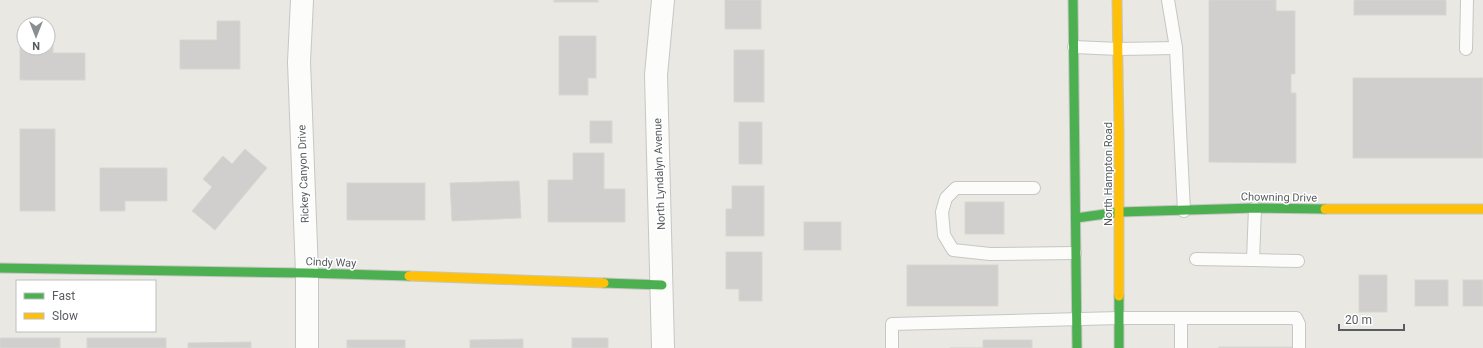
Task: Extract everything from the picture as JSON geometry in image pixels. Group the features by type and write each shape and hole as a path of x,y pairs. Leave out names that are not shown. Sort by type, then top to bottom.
{"street":[{"name":"Rickey Canyon Drive","path":"302,0 299,62 307,273 308,348"},
{"name":"North Lyndalyn Avenue","path":"663,0 656,75 663,348"},
{"path":"1073,0 1077,348"},
{"name":"North Hampton Road","path":"1117,0 1119,49 1120,212 1119,348"},
{"name":"Chowning Drive","path":"1076,218 1120,212 1255,208 1305,210 1483,209"},
{"name":"Cindy Way","path":"0,268 307,273 662,285"}],"lane":[{"path":"1168,0 1176,48 1184,211"},
{"path":"1466,49 1467,0"},
{"path":"1074,47 1119,49 1176,48"},
{"path":"1034,188 956,188 946,198 942,212 944,235 953,250 990,254 1075,253"},
{"path":"1253,260 1255,208"},
{"path":"1196,259 1298,261"},
{"path":"892,348 892,324 1119,318 1296,318 1299,324 1299,348"},
{"path":"1181,318 1181,348"}],"building":[{"path":"554,0 598,0 598,2 554,2"},
{"path":"725,0 761,0 761,29 725,29"},
{"path":"1209,0 1276,0 1276,11 1295,11 1295,74 1291,74 1291,93 1296,93 1296,163 1209,162"},
{"path":"1354,0 1446,0 1446,15 1354,15"},
{"path":"217,21 240,21 240,69 180,69 180,40 217,40"},
{"path":"559,36 596,36 596,78 588,78 588,95 559,95"},
{"path":"734,50 764,50 764,102 734,102"},
{"path":"56,53 85,53 85,80 20,80 20,56 56,56"},
{"path":"1353,78 1483,78 1483,158 1353,158"},
{"path":"590,121 612,121 612,143 590,143"},
{"path":"739,122 762,122 762,164 739,164"},
{"path":"20,129 55,129 55,211 20,211"},
{"path":"245,149 267,168 215,230 192,211 212,187 203,179 223,156 232,164"},
{"path":"573,153 604,153 604,189 625,189 625,222 548,222 548,180 573,180"},
{"path":"100,168 167,168 167,201 125,201 125,211 100,211"},
{"path":"519,181 521,218 452,221 450,183"},
{"path":"347,183 425,183 425,220 347,220"},
{"path":"732,186 764,186 764,236 726,236 726,209 732,209"},
{"path":"965,202 1004,202 1004,234 965,234"},
{"path":"804,222 841,222 841,250 804,250"},
{"path":"726,252 762,252 762,301 739,301 739,289 726,289"},
{"path":"907,265 998,265 998,306 907,306"},
{"path":"1359,275 1387,275 1387,312 1359,312"},
{"path":"1415,280 1448,280 1448,306 1415,306"},
{"path":"1463,280 1483,280 1483,306 1463,306"},
{"path":"0,338 60,338 60,348 0,348"},
{"path":"87,338 166,338 166,348 87,348"},
{"path":"572,338 608,338 608,348 572,348"},
{"path":"523,339 523,348 470,348 470,340"},
{"path":"347,340 405,340 405,348 347,348"},
{"path":"983,340 1032,340 1032,348 983,348"},
{"path":"251,342 251,348 188,348 188,343"},
{"path":"1294,347 1294,348 1219,348"}],"traffic: fast":[{"path":"1073,0 1077,348"},
{"path":"1076,218 1120,212 1255,208 1325,209"},
{"path":"0,268 409,276"},
{"path":"604,283 662,285"},
{"path":"1119,296 1119,348"}],"traffic: slow":[{"path":"1117,0 1119,296"},
{"path":"1325,209 1483,209"},
{"path":"409,276 604,283"}]}
